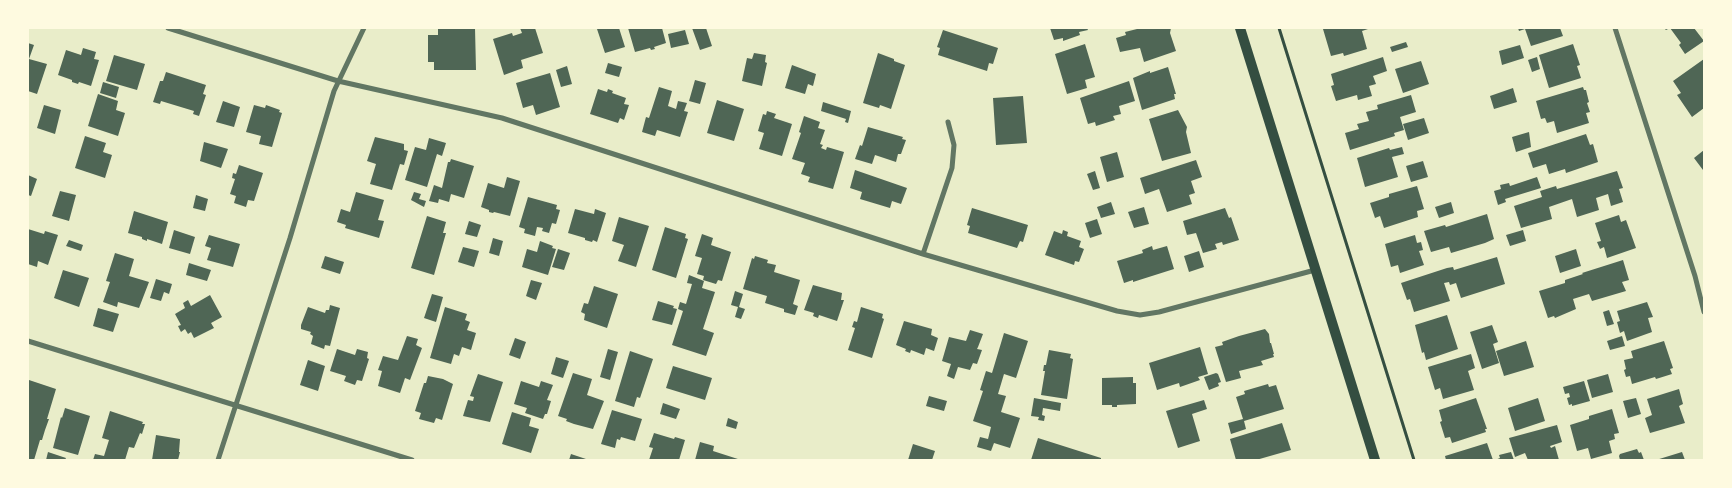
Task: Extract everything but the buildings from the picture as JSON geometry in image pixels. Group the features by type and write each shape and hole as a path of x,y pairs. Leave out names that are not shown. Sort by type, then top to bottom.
{"main road":[{"path":"1240,28 1374,460"}],"street":[{"path":"168,28 338,81 502,118 923,254 1117,311 1140,315 1159,312 1316,270"},
{"path":"218,460 338,81 364,28"},
{"path":"1615,28 1704,312"},
{"path":"923,254 952,168 954,145 948,122"},
{"path":"28,341 412,460"}],"path":[{"path":"1279,28 1414,460"}]}
